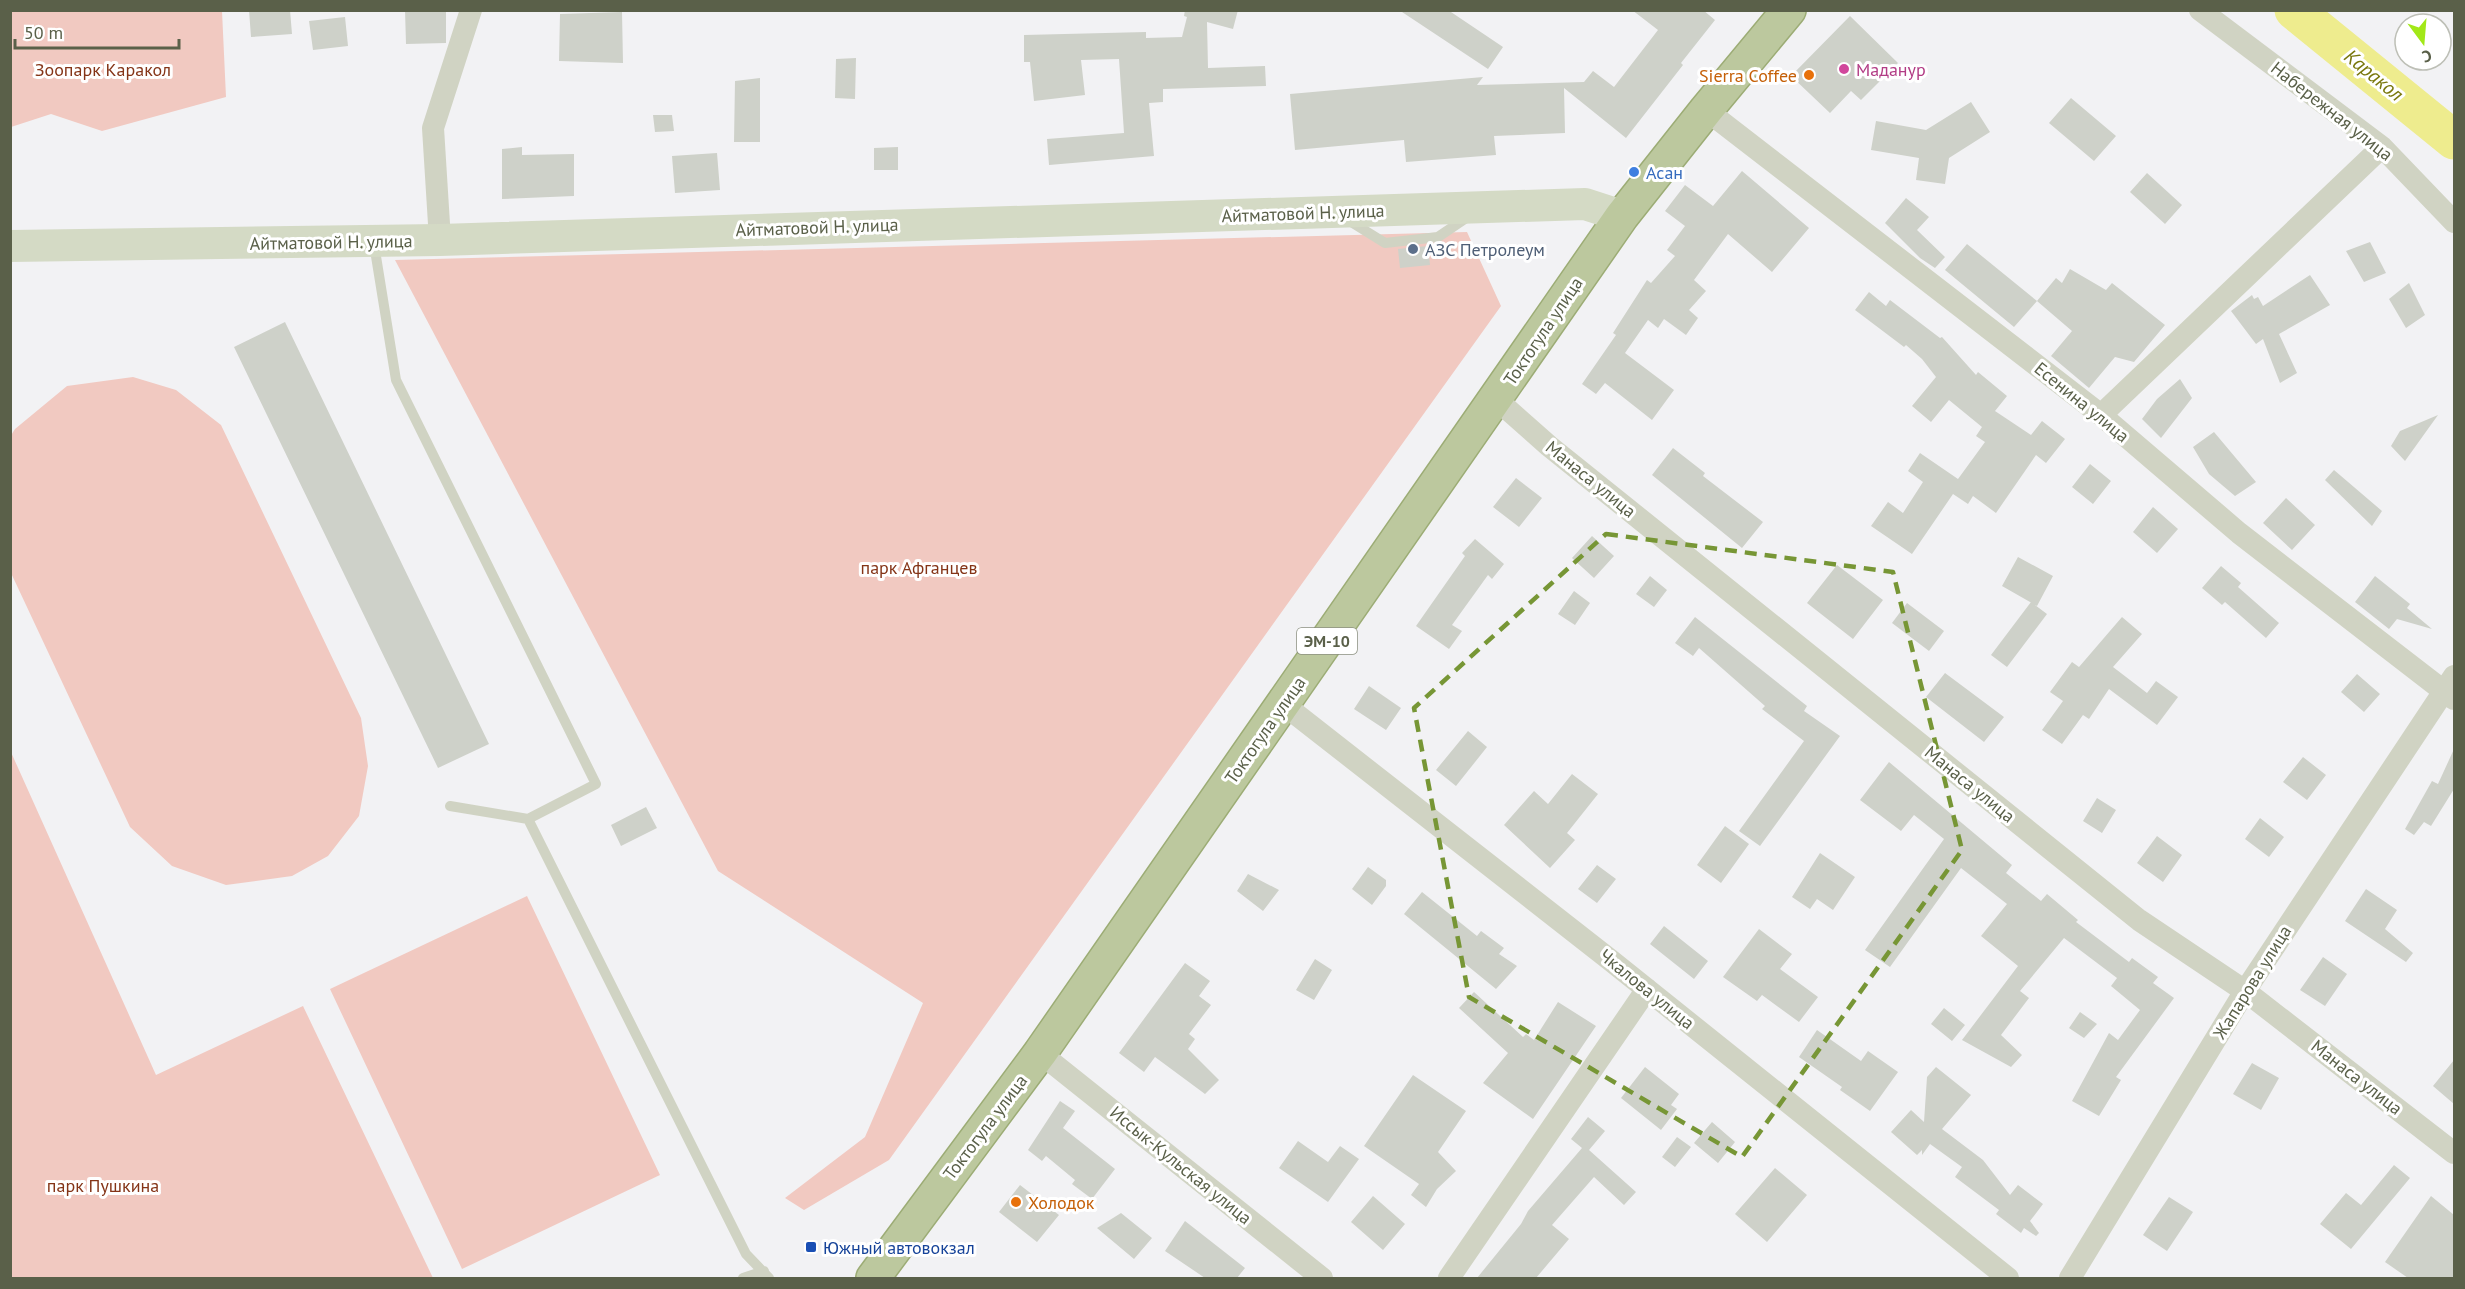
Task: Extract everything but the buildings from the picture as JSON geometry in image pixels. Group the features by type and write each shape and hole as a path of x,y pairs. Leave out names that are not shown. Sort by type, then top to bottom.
{"highway":[{"name":"Токтогула улица","path":"873,1278 1040,1053 1622,216 1789,10"}],"main road":[{"name":"Айтматовой Н. улица","path":"10,246 440,240 1585,204 1622,216"}],"street":[{"path":"440,240 433,128 471,10"},
{"name":"Набережная улица","path":"2200,10 2382,147 2454,222"},
{"name":"Есенина улица","path":"1706,110 2101,415 2239,533 2451,688"},
{"path":"2101,415 2382,147"},
{"name":"Манаса улица","path":"1496,399 1549,446 2139,921 2245,990 2454,1153"},
{"name":"Жапарова улица","path":"2070,1278 2245,990 2451,688"},
{"name":"Чкалова улица","path":"1283,704 1647,989 2008,1278"},
{"path":"1449,1278 1647,989"},
{"name":"Иссык-Кульская улица","path":"1040,1053 1322,1278"}],"lane":[{"path":"373,241 396,380 596,784 528,819 450,806"},
{"path":"528,819 746,1254 767,1275"},
{"path":"743,1278 767,1275"}],"highlighted area":[{"path":"1606,534 1893,572 1962,850 1742,1157 1469,997 1414,708"}],"green space":[{"name":"Зоопарк Каракол","path":"11,10 222,11 226,97 102,131 51,114 11,127"},
{"name":"парк Афганцев","path":"1467,232 1501,306 889,1160 804,1210 785,1198 865,1137 923,1003 718,871 395,260"},
{"path":"133,377 176,390 221,425 361,718 368,766 359,816 328,856 292,876 226,885 172,866 130,827 11,573 10,437 15,429 67,386"},
{"name":"парк Пушкина","path":"10,750 156,1075 303,1006 433,1278 11,1278"},
{"path":"527,896 660,1175 462,1269 330,989"}],"waterway":[{"name":"Каракол","path":"2294,10 2454,140"}],"place":[{"name":"Маданур","path":"1844,69"},
{"name":"Sierra Coffee","path":"1809,75"},
{"name":"Асан","path":"1634,172"},
{"name":"АЗС Петролеум","path":"1413,249"},
{"name":"Холодок","path":"1016,1202"},
{"name":"Южный автовокзал","path":"811,1247"}]}
